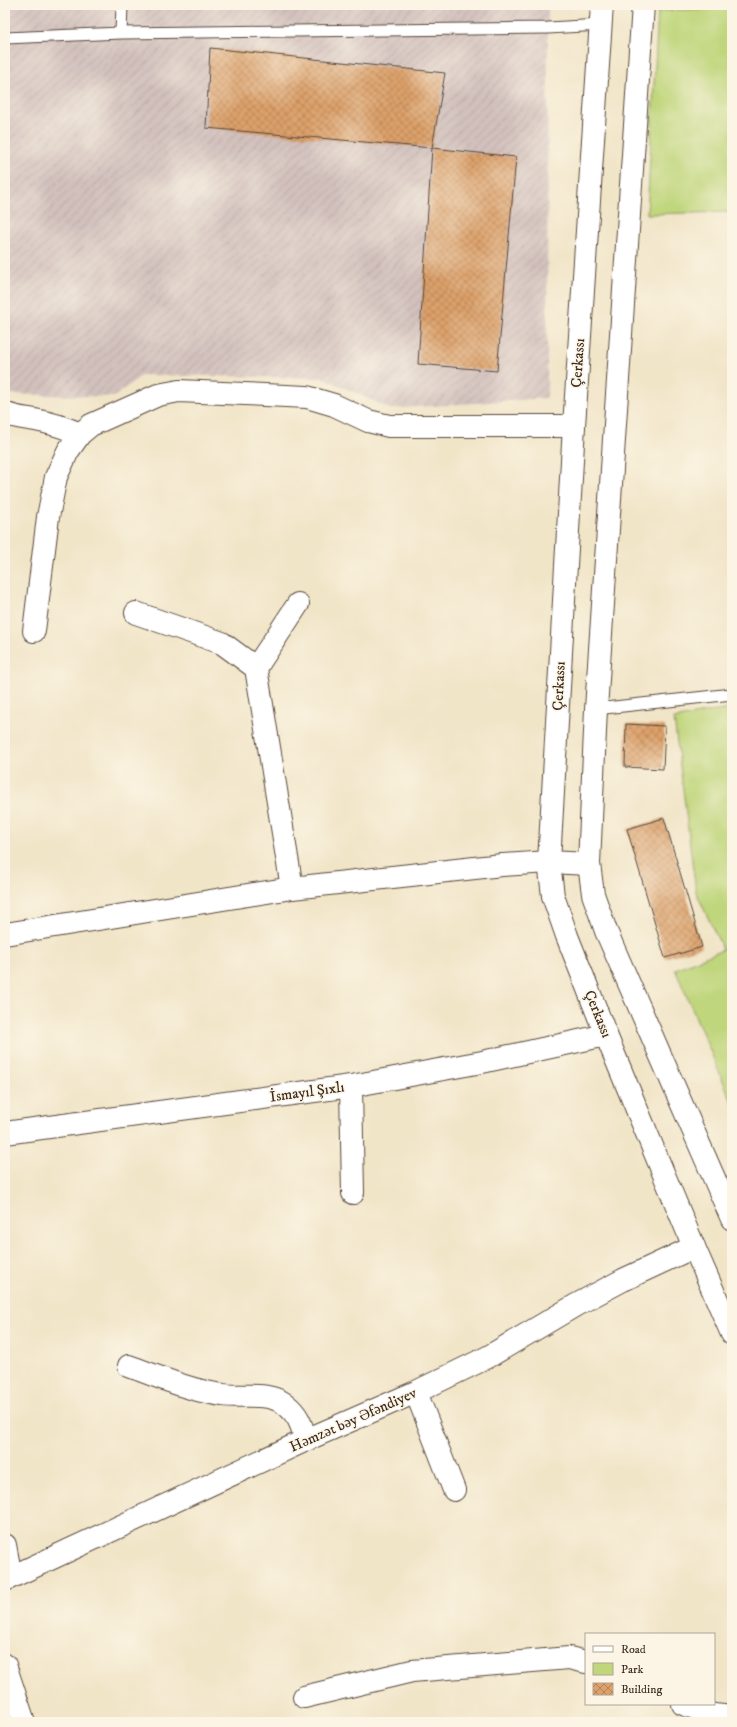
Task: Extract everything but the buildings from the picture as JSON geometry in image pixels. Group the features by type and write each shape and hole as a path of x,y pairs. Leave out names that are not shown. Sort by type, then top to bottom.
{"street":[{"path":"642,5 596,709 590,864 593,894 606,930 732,1219"},
{"name":"Çerkassı","path":"602,15 574,426 549,862 553,896 606,1035 694,1247 732,1334"},
{"path":"34,631 48,517 56,477 68,451 80,434 91,425 158,395 179,391 307,397 334,405 368,421 389,426 574,426"},
{"path":"5,413 14,418 35,420 62,426 80,434"},
{"path":"292,888 256,668 298,604"},
{"path":"136,613 222,643 256,668"},
{"path":"5,934 292,888 502,865 549,862 590,864"},
{"name":"İsmayıl Şıxlı","path":"5,1133 351,1086 482,1062 606,1035"},
{"path":"351,1086 353,1193"},
{"name":"Həmzət bəy Əfəndiyev","path":"8,1579 306,1440 416,1392 488,1357 576,1305 623,1280 694,1247"},
{"path":"129,1366 188,1387 208,1392 222,1395 266,1396 284,1404 299,1418 306,1440"},
{"path":"416,1392 454,1490"},
{"path":"5,1545 8,1579"},
{"path":"304,1697 412,1671 568,1658 585,1662"},
{"path":"5,1665 24,1722"},
{"path":"686,1705 718,1718"}],"lane":[{"path":"121,33 122,5"},
{"path":"5,38 121,33 548,28 602,15"},
{"path":"596,709 732,694"}],"shaded area":[{"path":"5,5 548,5 547,398 390,409 324,378 142,375 114,397 5,394"}],"green space":[{"path":"732,8 732,212 647,214 658,11"},
{"path":"732,709 732,1102 675,969 723,950 696,892 674,719"}]}
